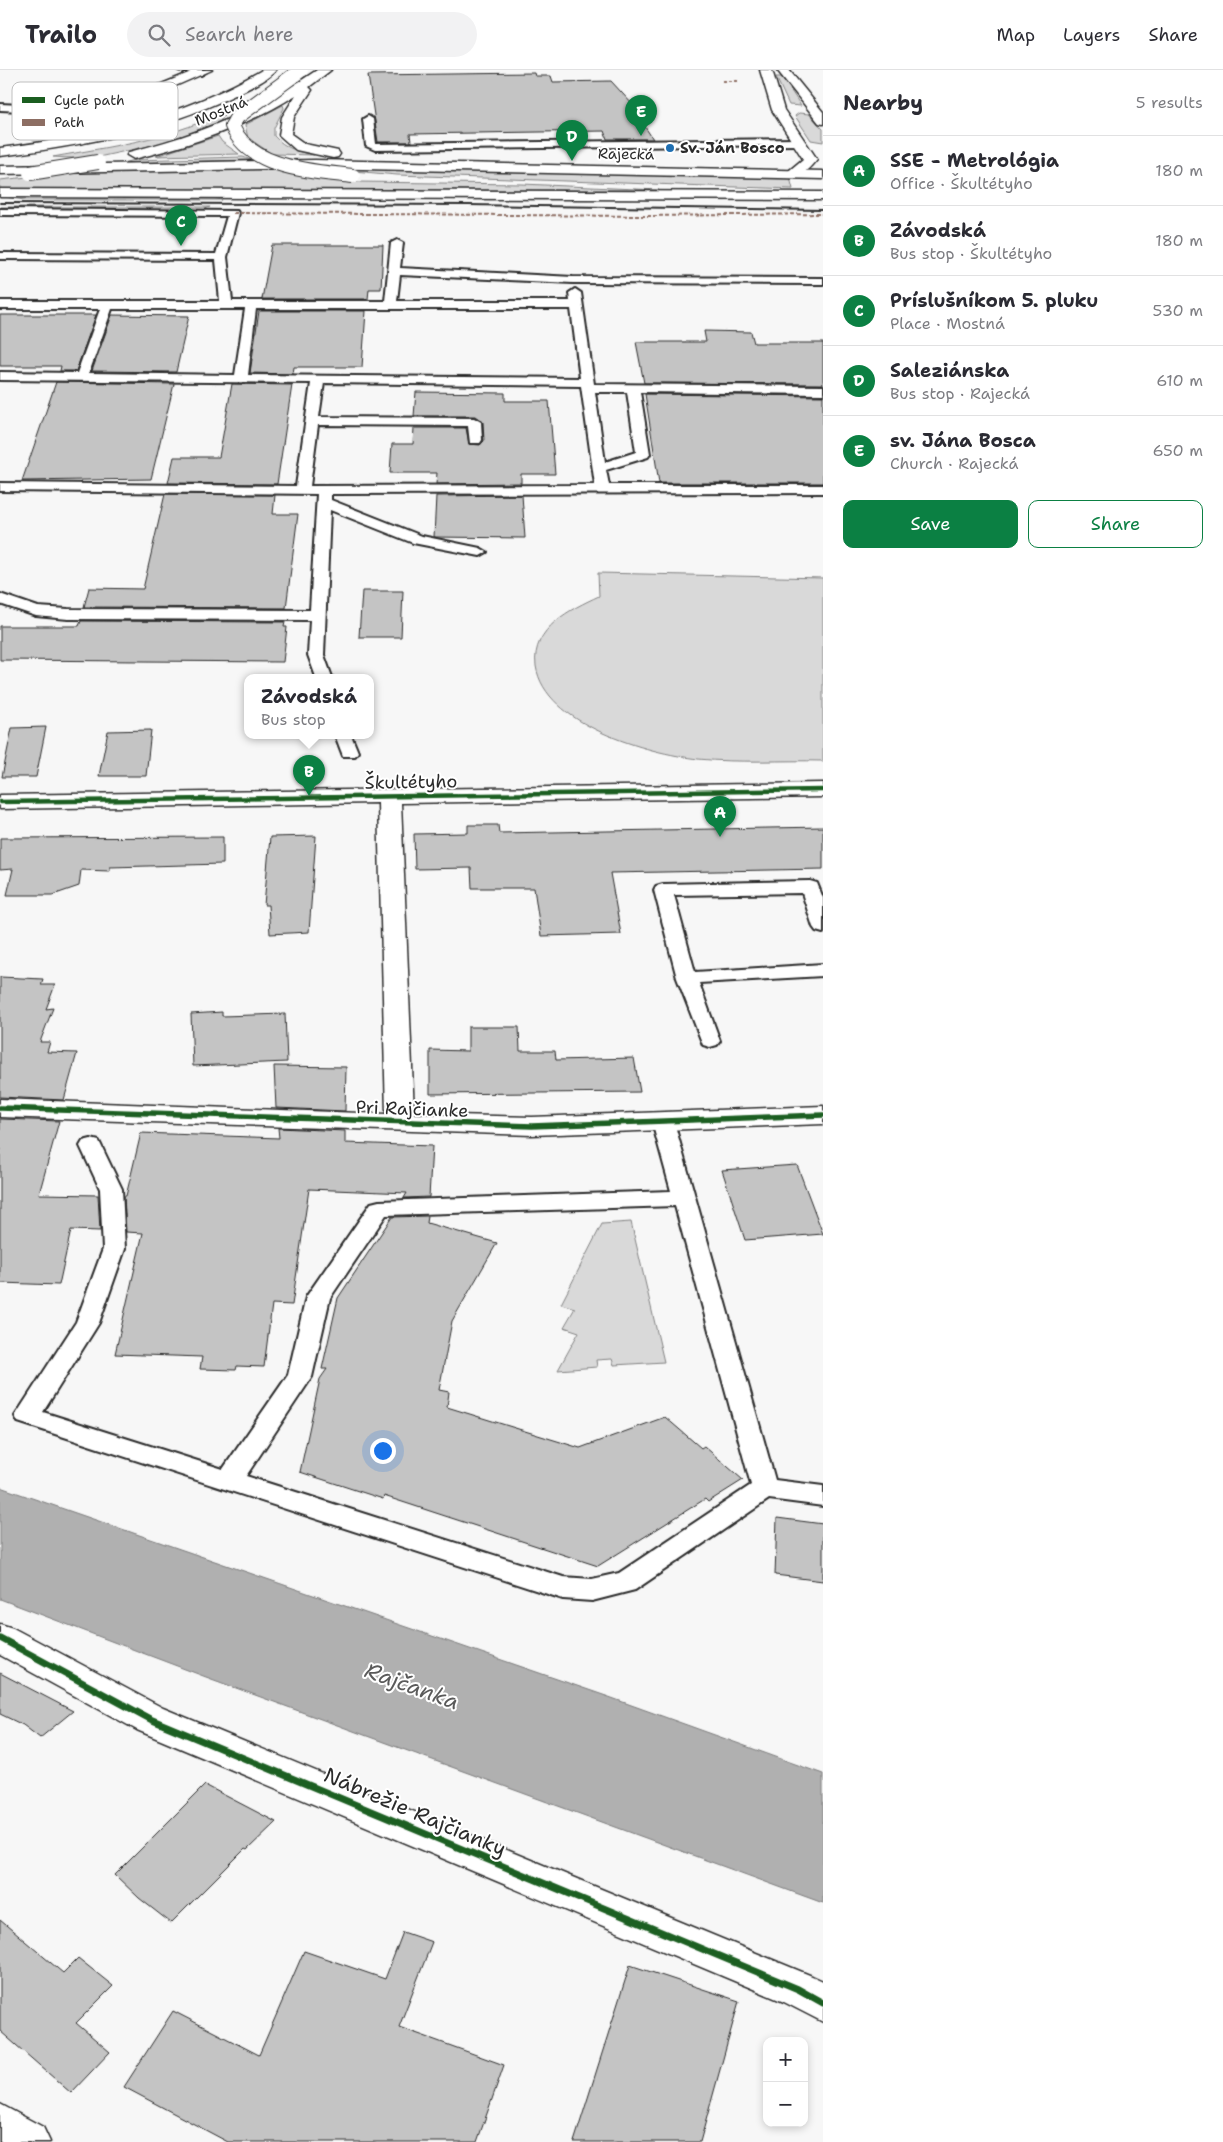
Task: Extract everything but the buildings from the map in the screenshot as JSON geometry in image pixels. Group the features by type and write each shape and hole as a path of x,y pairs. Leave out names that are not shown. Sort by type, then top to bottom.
{"main road":[{"name":"Mostná","path":"178,115 221,99 270,70"},
{"path":"301,70 237,117 232,126 236,139 255,153 273,161 312,171 353,176 740,189 801,196"},
{"path":"766,70 778,110 810,159 805,166 792,174"},
{"path":"783,70 818,109 823,120"},
{"path":"177,82 203,71"},
{"path":"320,74 287,117 284,128 285,135 292,142 301,147 331,154 428,161 458,166"},
{"name":"Mostná","path":"0,176 98,162 175,145 234,124 274,105 320,74"},
{"path":"178,124 202,117 216,110 221,99"},
{"path":"778,110 818,109"},
{"name":"Mostná","path":"0,152 71,140"},
{"path":"0,160 61,152 120,140"},
{"path":"800,145 816,147"},
{"path":"0,170 243,164 458,166"},
{"name":"Rajecká","path":"458,166 823,175"},
{"path":"0,193 229,196 823,196"},
{"name":"Škultétyho","path":"0,802 823,790"},
{"name":"Škultétyho","path":"389,796 400,1123"},
{"name":"Pri Rajčianke","path":"0,1108 532,1126 823,1115"},
{"name":"Nábrežie Rajčianky","path":"0,1638 150,1719 798,1989 823,2003"},
{"path":"0,2125 28,2142"}],"lane":[{"path":"183,70 203,71"},
{"path":"368,119 371,146 375,147 575,144 800,145"},
{"path":"572,134 575,144"},
{"path":"689,144 684,135 722,134"},
{"path":"0,212 233,213 221,257 226,305"},
{"path":"391,305 397,243"},
{"path":"0,256 221,257"},
{"path":"395,271 573,280 822,283"},
{"path":"573,280 602,488"},
{"path":"0,305 576,305"},
{"path":"82,376 107,305"},
{"path":"240,378 251,305"},
{"path":"0,376 318,379 587,385 633,389 823,390"},
{"path":"302,490 318,379"},
{"path":"600,468 643,454 633,389"},
{"path":"313,422 474,422 475,440"},
{"path":"324,496 602,488 823,489"},
{"path":"1,491 302,490 324,496 418,540 480,552"},
{"path":"323,674 316,655 324,496"},
{"path":"0,599 36,611 68,614 318,615"},
{"path":"344,739 349,752"},
{"path":"710,1041 686,978 662,890 810,887 823,927"},
{"path":"686,978 823,970"},
{"path":"663,1122 766,1489"},
{"path":"91,1146 111,1189 114,1249 87,1324 27,1416 563,1588 592,1590 626,1582 766,1489 823,1496"},
{"path":"229,1481 300,1377 318,1296 379,1208 684,1198"}],"shaded area":[{"path":"776,77 782,77 801,106 789,105"},
{"path":"283,105 284,108 274,128 274,136 292,149 314,155 272,154 248,138 245,125"},
{"path":"230,108 217,125 178,139 178,130"},
{"path":"799,113 809,114 823,129 823,142 811,140 795,116"},
{"path":"218,136 222,142 239,154 156,156"},
{"path":"144,140 174,140 89,159 53,157"},
{"path":"243,157 251,160 123,163 135,160"},
{"path":"271,167 357,182 522,184 659,190 0,190 0,180 65,173"},
{"path":"321,168 790,178 793,189 397,175"},
{"path":"3,197 207,197 222,200 25,200"},
{"path":"0,207 210,207 203,210 178,211 0,211"},
{"path":"598,573 823,578 823,761 729,761 677,756 627,742 602,732 578,720 558,705 543,687 536,666 536,653 546,631 555,622 565,614 599,596"},
{"path":"631,1222 664,1362 614,1365 612,1359 596,1360 597,1367 558,1370 579,1332 564,1327 575,1308 561,1304 602,1224"}],"water":[{"name":"Rajčanka","path":"0,1487 609,1697 823,1774 823,1903 206,1677 0,1599"}],"railway":[{"path":"0,203 468,205 823,210"}],"marked path":[{"path":"722,81 738,81"},
{"path":"233,213 646,216 823,214"}],"cycle path":[{"path":"0,802 823,790"},
{"path":"0,1108 532,1126 823,1115"},
{"path":"0,1638 150,1719 798,1989 823,2003"}],"place":[{"name":"sv. Jána Bosca","path":"641,136"},
{"name":"Sv. Ján Bosco","path":"670,148"},
{"name":"Saleziánska","path":"572,161"},
{"name":"Príslušníkom 5. pluku","path":"181,246"},
{"name":"Závodská","path":"309,796"},
{"name":"SSE - Metrológia","path":"720,837"}]}
